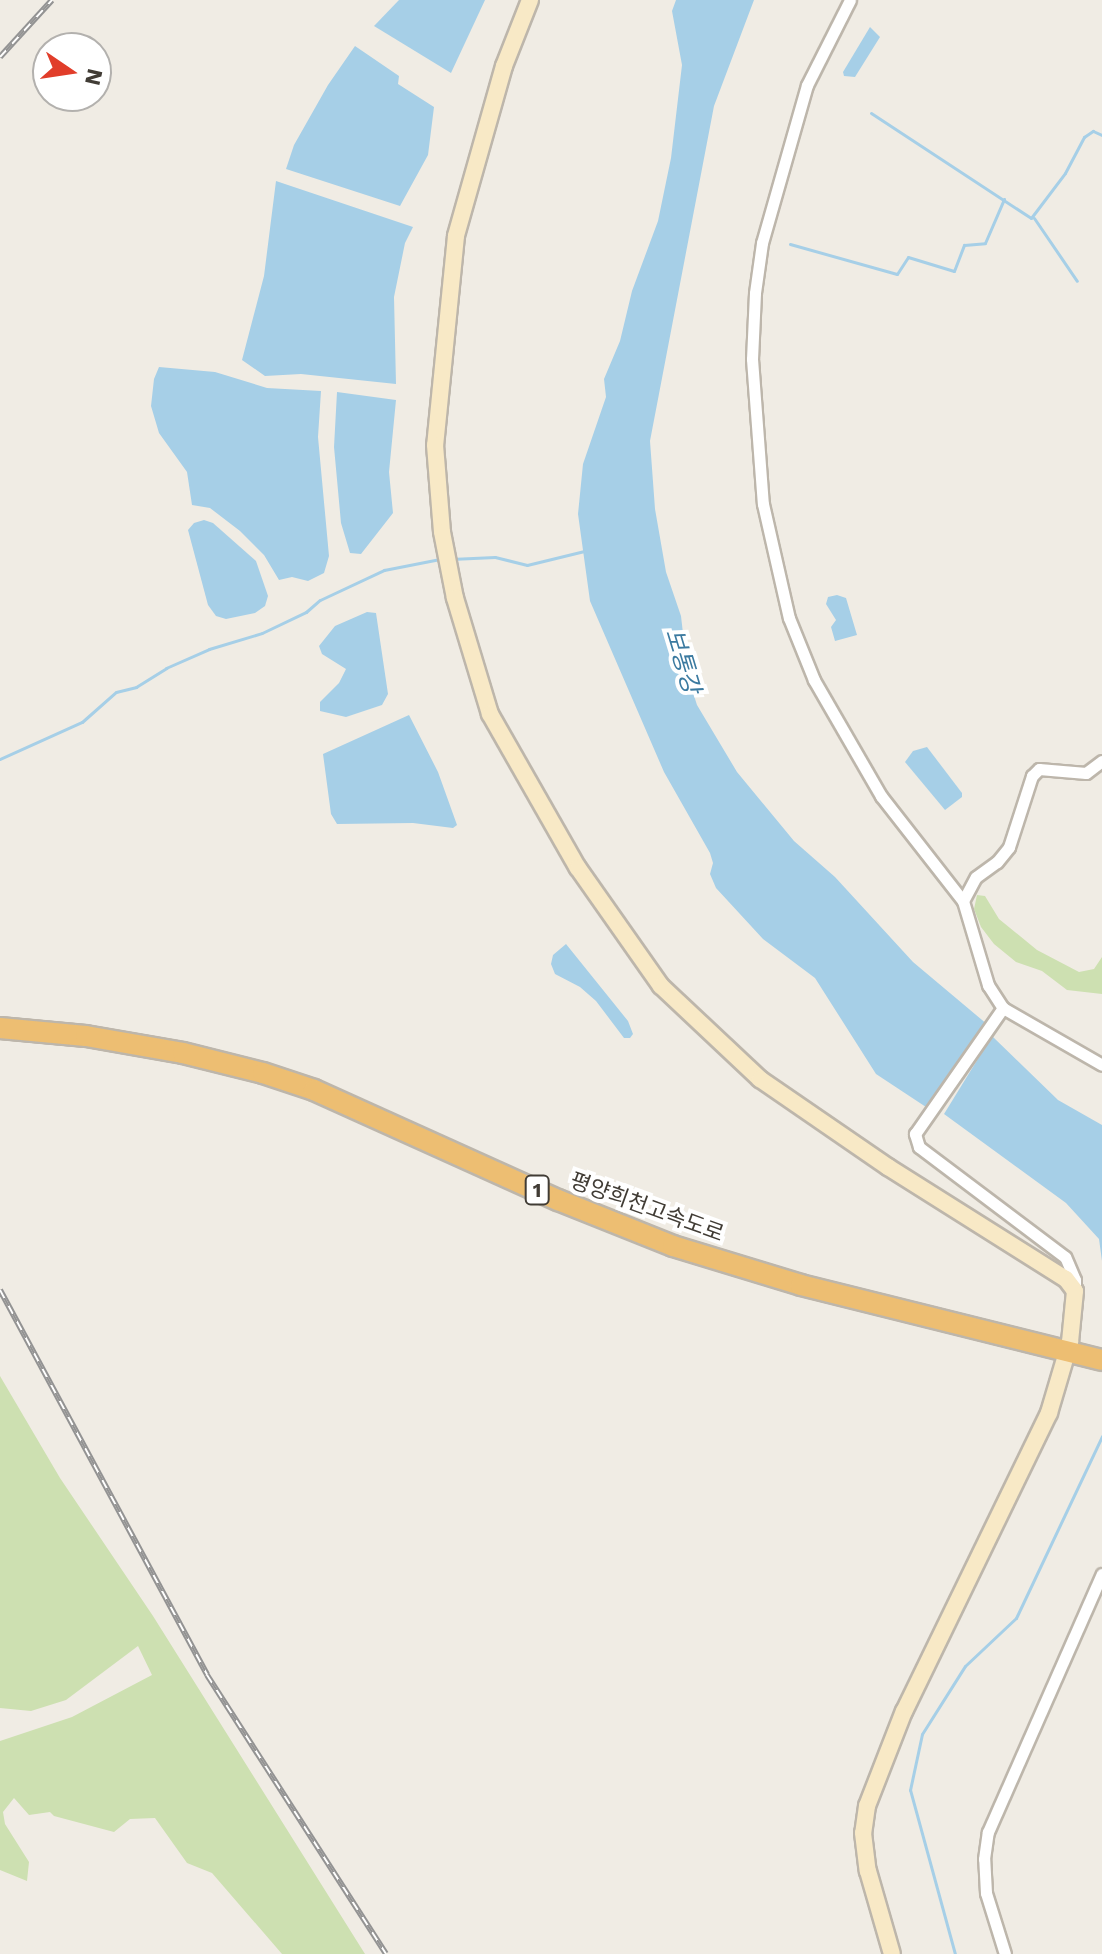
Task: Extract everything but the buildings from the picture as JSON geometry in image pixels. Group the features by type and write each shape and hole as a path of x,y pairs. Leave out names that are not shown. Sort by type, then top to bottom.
{"highway":[{"name":"평양희천고속도로","path":"0,1028 86,1036 183,1053 263,1073 314,1090 558,1200 673,1246 801,1285 1071,1358 1102,1372"},
{"name":"평양희천고속도로","path":"0,1038 95,1048 232,1077 353,1118 675,1258 786,1291 1071,1358 1102,1360"}],"main road":[{"path":"530,0 504,66 456,236 435,445 442,532 453,585 490,714 578,868 661,986 760,1079 888,1167 1066,1279 1075,1291 1071,1358 1049,1413 904,1711 872,1786 864,1842 868,1871 892,1954"}],"street":[{"path":"850,0 807,85 762,243 755,293 752,359 763,504 789,618 814,680 881,796 963,901 988,985 1003,1008 1102,1065"},
{"path":"963,901 976,877 997,862 1009,847 1032,776 1039,769 1086,773 1102,761"},
{"path":"1003,1008 915,1134 919,1147 1065,1257 1075,1280 1075,1291"},
{"path":"1005,1954 986,1893 984,1859 988,1832 1102,1574"}],"green space":[{"path":"977,895 985,896 999,919 1037,950 1079,972 1094,969 1102,957 1102,994 1067,990 1042,971 1016,962 994,944 981,927 974,909"},
{"path":"0,1376 60,1478 153,1616 365,1954 282,1954 212,1873 187,1863 155,1818 130,1819 114,1832 54,1816 50,1812 29,1815 14,1798 3,1812 5,1824 29,1862 27,1881 0,1870 0,1741 72,1717 152,1675 138,1646 66,1700 31,1711 0,1708"}],"water":[{"path":"399,0 485,0 451,73 374,26"},
{"name":"보통강","path":"676,0 754,0 714,106 650,441 655,509 666,572 681,616 688,677 697,705 737,772 794,841 835,877 913,962 988,1025 926,1107 876,1074 815,978 763,939 716,888 710,874 713,863 710,853 664,772 590,601 578,514 583,464 606,397 604,379 620,341 632,291 658,221 671,158 682,65 672,11"},
{"path":"870,27 880,37 855,77 844,76 843,72"},
{"path":"355,46 399,76 398,84 434,107 428,155 400,206 286,169 294,145 328,85"},
{"path":"276,181 413,227 405,243 394,297 396,384 301,374 265,376 242,360 264,276"},
{"path":"159,367 215,372 267,388 321,391 318,437 329,556 324,573 308,581 292,577 279,580 264,555 240,531 210,508 192,505 187,472 159,433 151,406 154,379"},
{"path":"337,392 396,400 389,472 393,513 361,554 350,553 341,523 334,447"},
{"path":"204,520 213,523 256,561 268,596 265,606 255,613 226,619 216,616 208,605 188,530 194,523"},
{"path":"837,595 846,598 857,635 835,641 831,627 836,620 826,604 828,597"},
{"path":"367,612 376,613 388,694 382,705 346,717 320,711 320,702 339,683 346,669 322,654 319,646 335,626"},
{"path":"409,715 438,772 457,825 453,828 413,823 337,824 331,814 323,754"},
{"path":"927,747 962,793 962,797 945,810 905,762 913,751"},
{"path":"566,944 628,1021 633,1034 630,1038 624,1038 596,1001 580,987 555,974 551,964 553,955"},
{"path":"992,1036 1058,1100 1102,1125 1102,1261 1099,1239 1066,1203 944,1114"}],"waterway":[{"path":"871,113 1031,218 1065,173 1084,137 1093,131 1102,135"},
{"path":"790,244 897,274 908,257 954,271 964,245 985,243 1004,199"},
{"path":"1034,218 1077,281"},
{"path":"451,559 495,557 527,565 584,551"},
{"path":"0,759 82,722 116,692 136,687 166,668 209,649 262,633 306,612 320,600 384,570 440,559"},
{"path":"955,1954 910,1790 922,1734 965,1666 1016,1618 1102,1436"}],"railway":[{"path":"0,57 52,0"},
{"path":"0,1290 207,1675 386,1954"}]}
